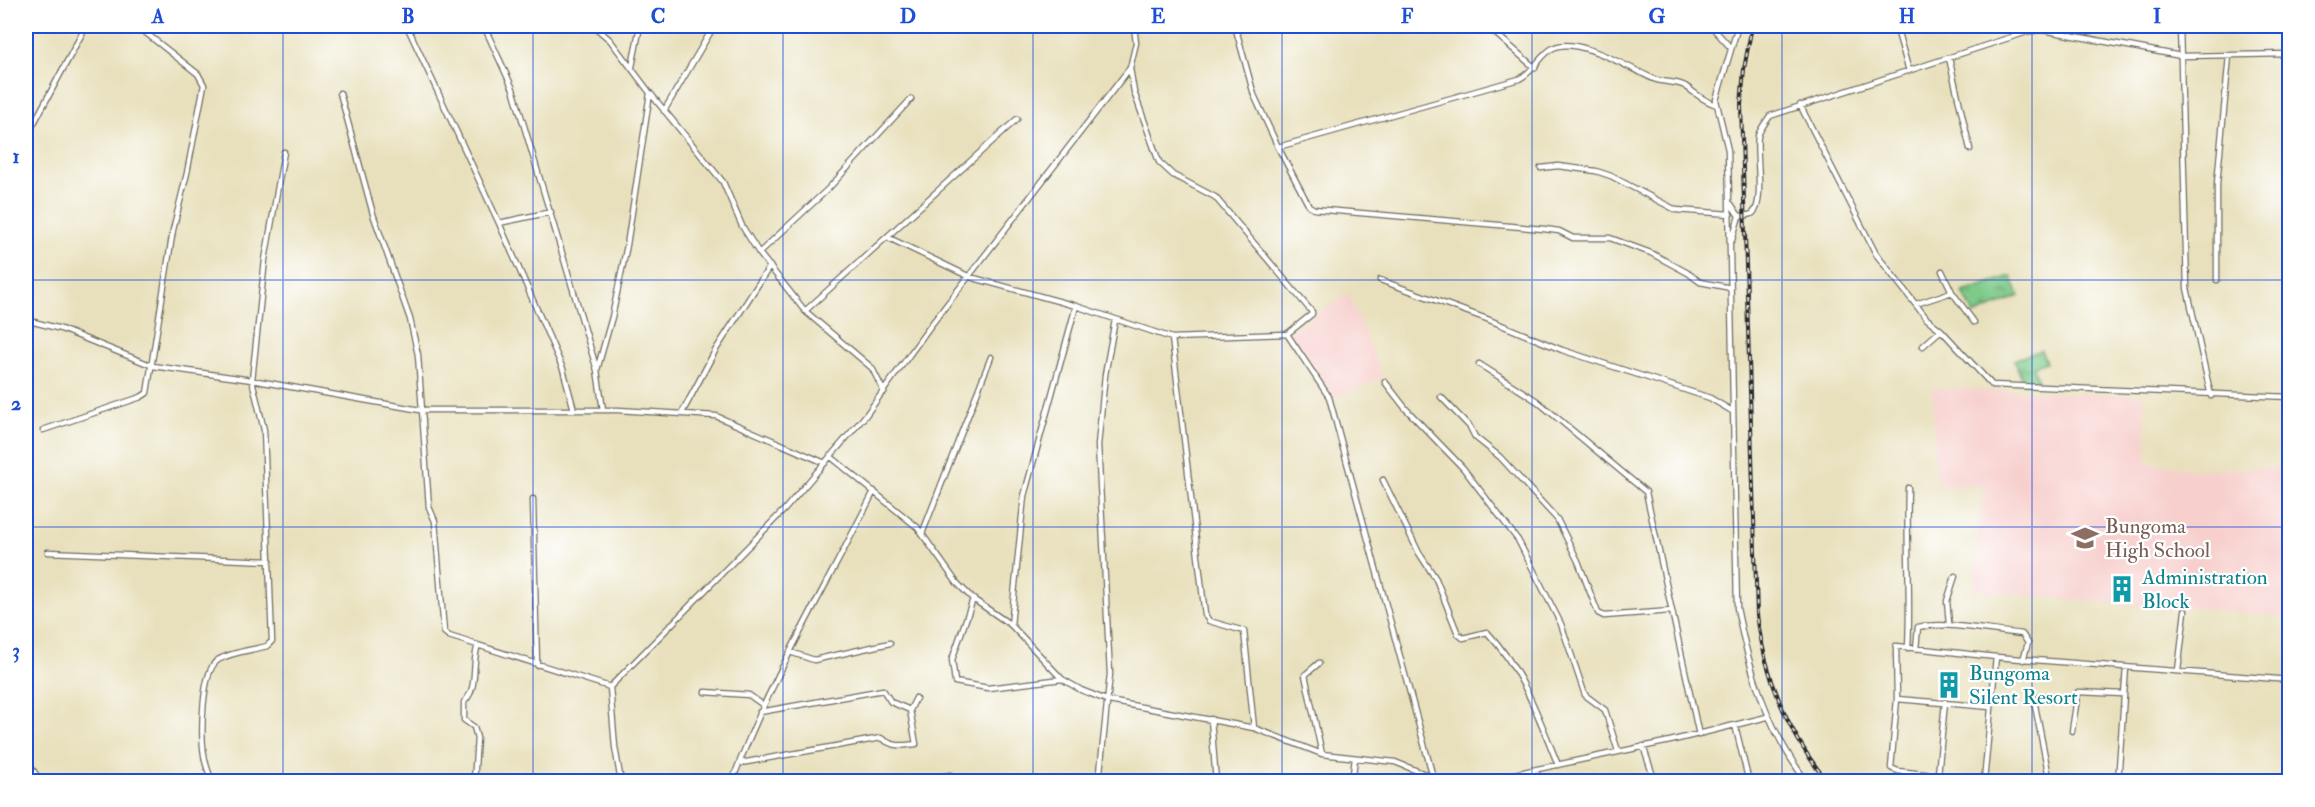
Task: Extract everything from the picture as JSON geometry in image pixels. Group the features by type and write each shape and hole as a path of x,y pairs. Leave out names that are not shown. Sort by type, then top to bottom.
{"street":[{"path":"26,138 86,26"},
{"path":"43,430 145,395 153,366 173,230 204,85 198,74 137,26"},
{"path":"407,26 499,223 563,369 574,410"},
{"path":"484,26 513,89 597,370 603,410"},
{"path":"594,26 610,40 664,111 723,182 742,226 759,253 805,311 872,368 884,392"},
{"path":"632,67 640,26"},
{"path":"664,111 714,26"},
{"path":"889,238 970,277 1076,306 1172,338 1287,334 1312,314 1215,197 1173,175 1159,162 1134,92 1130,68 1136,43 1134,26"},
{"path":"1235,26 1254,95 1309,206 1314,209 1544,229 1573,238 1610,238 1651,253 1700,282 1731,288"},
{"path":"1487,26 1535,68"},
{"path":"1711,26 1730,47"},
{"path":"1738,26 1730,47 1717,105 1728,150 1737,608 1742,637 1767,717 1807,782"},
{"path":"1896,26 1909,71"},
{"path":"2180,26 2187,288 2211,396"},
{"path":"1739,216 1753,213 1759,200 1756,153 1759,134 1770,116 2030,31 2043,30 2181,56 2289,54"},
{"path":"1278,147 1519,79 1535,68 1553,48 1579,48 1619,62 1652,78 1679,84 1701,100 1717,105"},
{"path":"2217,280 2217,184 2229,56"},
{"path":"1948,58 1970,149"},
{"path":"621,782 615,747 610,687 737,558 825,463 884,392 931,325 1130,68"},
{"path":"340,93 373,214 410,319 418,355 420,410 429,507 435,521 444,632 449,636 610,687"},
{"path":"597,370 627,245 650,93"},
{"path":"759,253 828,189 911,99"},
{"path":"1800,105 1866,238 1927,319 1941,330 1992,385 2211,396 2289,397"},
{"path":"805,311 889,238 1017,119"},
{"path":"212,782 204,754 202,724 207,682 216,662 270,644 273,627 264,430 252,380 265,260 284,152"},
{"path":"1540,168 1558,166 1596,171 1611,176 1676,210 1730,214"},
{"path":"1730,203 1739,216"},
{"path":"499,223 551,212"},
{"path":"1731,243 1739,216"},
{"path":"682,413 715,351 770,266"},
{"path":"1942,271 1952,292 1974,322"},
{"path":"1380,280 1562,350 1710,398 1732,411"},
{"path":"1916,304 1952,292"},
{"path":"1011,625 1024,496 1076,306"},
{"path":"26,320 62,329 153,366 252,380 420,410 603,410 682,413 727,420 825,463"},
{"path":"1100,782 1109,701 1098,445 1105,375 1115,320"},
{"path":"1923,346 1941,330"},
{"path":"1287,334 1329,397 1433,777"},
{"path":"1172,338 1205,615 1209,621 1244,630 1254,728"},
{"path":"922,534 990,357"},
{"path":"1479,364 1537,401 1646,492 1699,735"},
{"path":"1384,382 1406,409 1463,468 1518,540 1561,624 1586,695 1605,710 1618,751"},
{"path":"1441,397 1470,427 1475,437 1500,457 1557,519 1565,532 1601,616 1671,610"},
{"path":"830,456 922,534 948,574 973,599 1011,625 1062,679 1109,701 1211,718 1254,728 1322,754 1395,762 1445,782"},
{"path":"1383,480 1419,553 1436,579 1458,634 1463,638 1487,632 1506,656 1533,704 1558,765"},
{"path":"1908,488 1907,534 1911,589 1908,648"},
{"path":"732,782 741,763 745,743 763,705 874,491"},
{"path":"532,499 537,665"},
{"path":"48,552 270,561"},
{"path":"1949,624 1947,601 1955,576"},
{"path":"973,599 952,660 955,682 988,688 1062,679"},
{"path":"2178,671 2185,611"},
{"path":"1992,782 1891,768 1897,699 1896,646 2023,660 2287,679 2289,615"},
{"path":"1916,649 1918,627 1949,624 1975,630 2022,634 2028,643 2023,660"},
{"path":"790,652 814,660 890,643"},
{"path":"474,782 477,738 474,727 464,720 462,715 464,702 470,696 473,684 472,661 478,645"},
{"path":"1984,781 1989,707 1996,657"},
{"path":"1319,663 1305,675 1322,754"},
{"path":"2118,782 2126,667"},
{"path":"760,712 883,690 891,702 910,710"},
{"path":"2032,690 2050,782"},
{"path":"705,692 749,695 763,705"},
{"path":"2072,731 2078,692 2124,694"},
{"path":"741,763 881,738 889,744 916,744 910,710 916,698"},
{"path":"1897,699 1989,707"},
{"path":"1938,776 1945,702"},
{"path":"1476,782 1499,779 1536,769 1699,735 1767,717"},
{"path":"1211,718 1216,782"},
{"path":"1736,725 1749,782"},
{"path":"1643,746 1655,782"},
{"path":"1352,782 1355,758"},
{"path":"26,760 41,782"},
{"path":"1536,769 1540,782"},
{"path":"912,782 950,775 954,777 955,782"}],"shaded area":[{"path":"1348,294 1383,378 1332,399 1324,382 1289,333"},
{"name":"Bungoma High School","path":"1932,388 2144,396 2147,462 2198,470 2289,467 2286,617 2187,607 2182,610 1974,590 1983,485 1936,486"}],"green space":[{"path":"2011,276 2019,296 1974,315 1963,292"},
{"path":"2041,350 2046,362 2033,367 2038,381 2024,383 2014,360"}],"railway":[{"path":"1752,26 1744,69 1741,105 1757,615 1766,660 1780,704 1801,745 1828,782"}],"place":[{"name":"Bungoma High School","path":"2085,538"},
{"name":"Administration Block","path":"2122,589"},
{"name":"Bungoma Silent Resort","path":"1949,685"}]}
